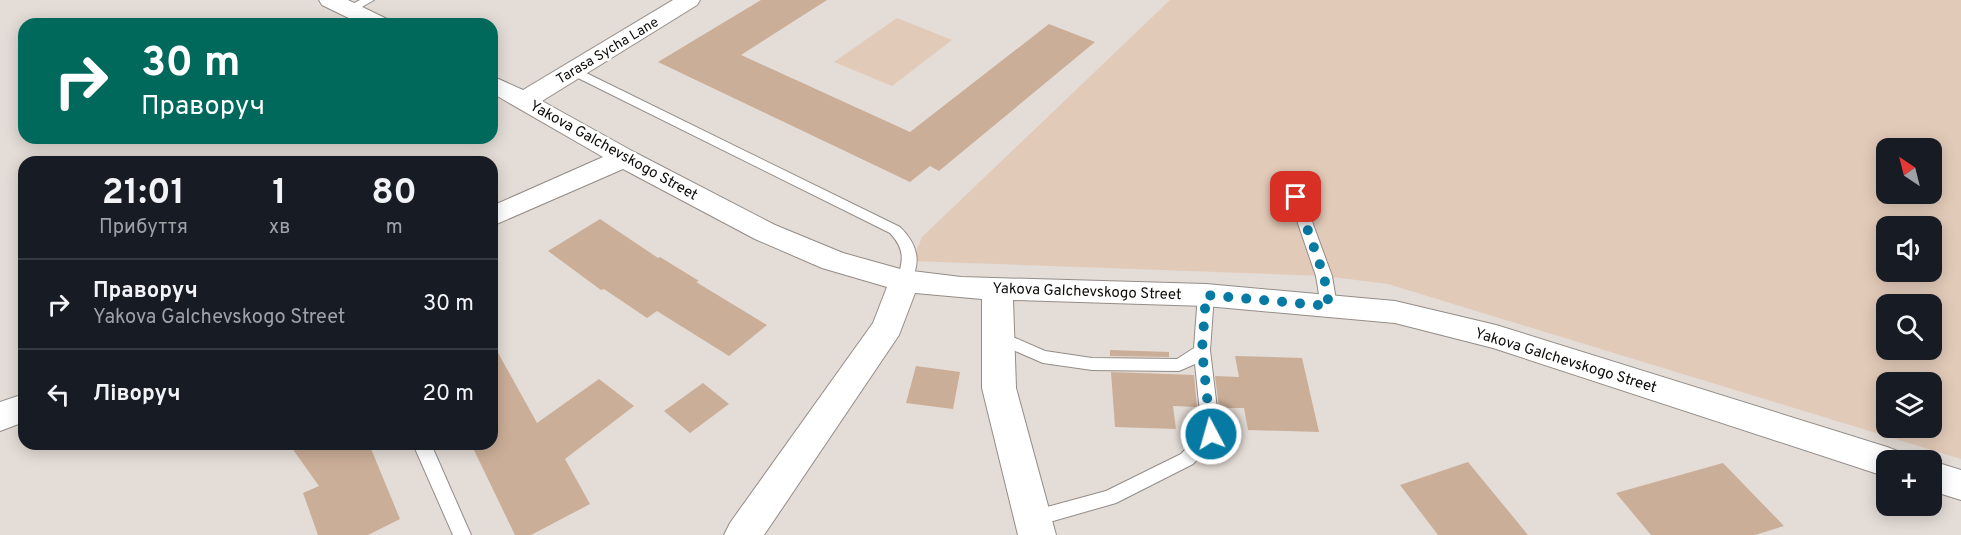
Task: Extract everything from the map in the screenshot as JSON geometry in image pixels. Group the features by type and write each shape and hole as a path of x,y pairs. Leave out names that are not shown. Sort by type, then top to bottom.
{"street":[{"path":"330,0 359,5 373,18"},
{"name":"Tarasa Sycha Lane","path":"525,100 689,0"},
{"name":"Yakova Galchevskogo Street","path":"498,86 624,158 765,232 833,261 904,280 961,288 1206,295 1395,312 1496,337 1876,458"},
{"path":"498,214 624,158"},
{"path":"743,535 888,327 904,280"},
{"path":"997,289 999,388 1035,527"},
{"path":"0,417 18,410"},
{"path":"1942,479 1961,485"}],"lane":[{"path":"574,71 895,230 907,242 912,261 904,280"},
{"path":"1296,197 1324,276 1329,306"},
{"path":"1035,527 1110,498 1187,459 1211,434 1202,350 1206,295"},
{"path":"998,337 1043,357 1092,364 1179,365 1202,350"},
{"path":"425,450 462,535"}],"shaded area":[{"path":"1170,0 1961,0 1961,459 1942,453 1942,450 1932,450 1892,438 1942,438 1942,372 1876,372 1876,433 1388,284 1324,276 912,261 922,237"},
{"path":"897,18 952,40 892,86 834,62"}],"building":[{"path":"761,0 827,0 741,55 910,132 1049,24 1095,42 939,171 930,166 910,182 658,62"},
{"path":"600,219 658,258 660,257 767,325 729,356 657,311 647,318 604,289 601,290 548,251"},
{"path":"1110,350 1169,352 1169,357 1110,356"},
{"path":"498,353 537,423 599,379 634,406 565,459 590,504 531,535 515,535 474,450 498,450"},
{"path":"1235,356 1302,358 1319,432 1248,430 1244,408 1219,408 1215,376 1239,377"},
{"path":"916,366 960,372 953,409 906,403"},
{"path":"1111,372 1194,375 1197,407 1173,406 1176,429 1115,427"},
{"path":"703,383 729,404 690,433 664,411"},
{"path":"293,450 371,450 400,519 368,535 318,535 303,493 319,486"},
{"path":"1468,462 1528,535 1438,535 1400,485"},
{"path":"1723,463 1784,526 1755,535 1651,535 1616,493"}],"route":[{"path":"1211,434 1202,350 1206,295 1329,306 1324,276 1296,197"}]}
